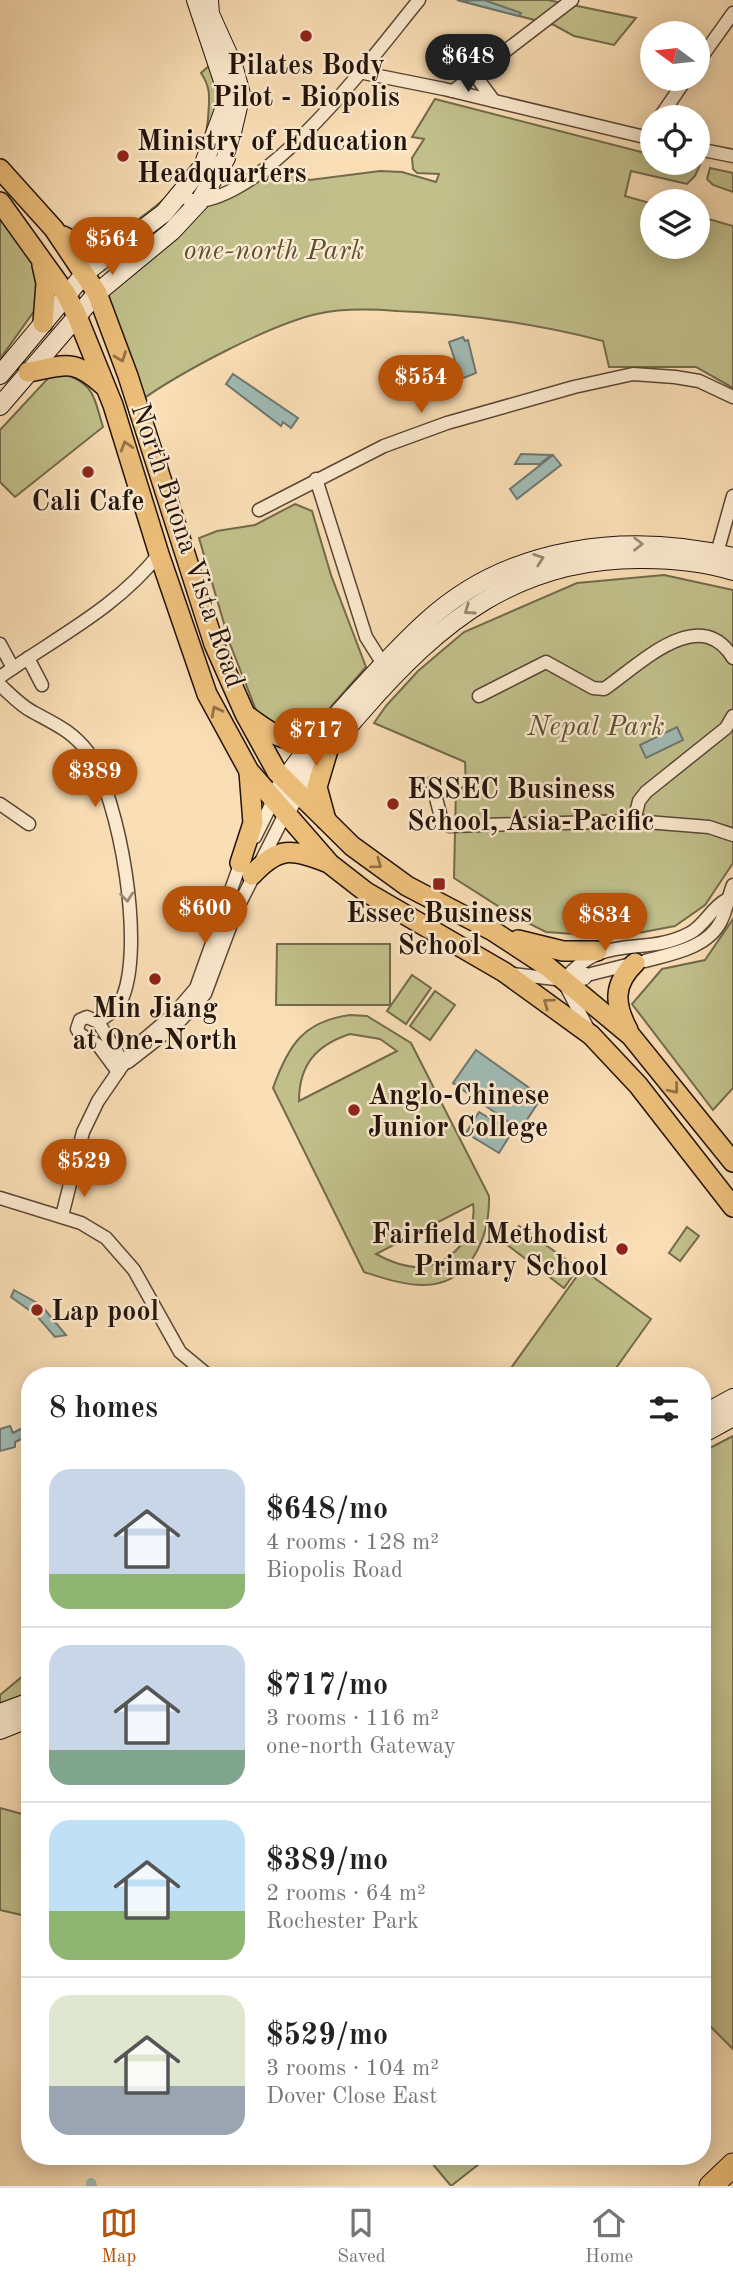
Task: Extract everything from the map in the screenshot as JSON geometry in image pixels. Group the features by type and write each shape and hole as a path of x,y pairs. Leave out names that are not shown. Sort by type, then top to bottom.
{"highway":[{"path":"711,2186 733,2165"}],"main road":[{"name":"North Buona Vista Road","path":"0,169 54,229 86,272 97,293 132,389 214,644 245,714 290,786 352,846 407,886 494,931 564,980 631,1036 733,1162"},
{"name":"North Buona Vista Road","path":"0,202 66,294 77,316 107,388 159,554 207,694 249,771 330,864 392,909 504,972 591,1035 638,1085 733,1207"},
{"path":"54,229 85,248 114,251"},
{"path":"40,257 46,283 43,323"},
{"path":"28,372 56,364 72,365 86,370 107,388"},
{"path":"245,714 276,737 288,741 325,742 317,787 327,822"},
{"path":"246,869 253,823 249,771"},
{"path":"246,869 277,854 296,852 330,864"},
{"path":"494,931 551,950 597,951"},
{"path":"631,1036 620,1013 616,993 624,973 640,962"}],"street":[{"path":"0,375 86,272 144,230 181,197 204,166 224,110 224,80 209,44 196,0"},
{"path":"0,406 97,293 172,231 200,202 226,159 241,94 233,65 217,36 209,0"},
{"path":"181,197 200,202 227,192 269,165 310,126 419,0"},
{"path":"453,91 480,73 572,0"},
{"path":"710,45 733,13"},
{"path":"359,72 640,132"},
{"path":"480,73 480,82 494,102"},
{"path":"710,151 733,156"},
{"path":"259,510 384,446 447,423 527,399 633,374 699,381 733,397"},
{"path":"316,479 366,637 383,664"},
{"path":"727,561 733,496"},
{"path":"325,742 383,664 430,618 474,588 519,566 557,553 608,544 656,544 727,561"},
{"path":"0,677 96,614 137,582 159,554"},
{"path":"62,1216 83,1132 135,1047 173,1015 196,988 246,869 290,786 293,764 325,742 438,633 499,590 566,565 609,558 727,561"},
{"path":"137,582 168,581"},
{"path":"480,696 546,662 593,688 604,689 671,641 687,636 705,637 725,647 733,658"},
{"path":"0,644 13,668"},
{"path":"28,658 42,685"},
{"path":"0,685 31,711 73,734 92,758 112,807 122,850 130,931 128,969 122,999 116,1009 98,1022"},
{"path":"634,821 639,801 646,792 726,728 733,716"},
{"path":"432,783 442,821 449,826 634,821 709,827 733,835"},
{"path":"0,804 29,824"},
{"path":"504,972 564,980 679,952 708,937 719,925 733,885"},
{"path":"564,980 573,968 597,951 642,945 690,933 726,900"},
{"path":"564,980 591,1035"},
{"path":"83,1018 98,1022 121,1068 77,1029 83,1018"},
{"path":"0,1198 62,1216 93,1229 121,1252 180,1352 198,1367"},
{"path":"711,1410 733,1398"},
{"path":"711,1429 733,1417"},
{"path":"0,1713 21,1705"},
{"path":"0,1730 21,1722"}],"green space":[{"path":"457,0 548,0 636,18 614,45 574,36 554,25"},
{"path":"222,54 227,69 203,166 136,237 91,250 148,212 182,181 203,142 208,119 208,90 201,73"},
{"name":"one-north Park","path":"435,99 640,152 640,173 631,171 625,196 640,200 640,259 710,259 710,219 733,226 733,388 696,367 609,367 603,341 552,329 449,314 357,310 317,314 275,328 201,364 140,401 97,293 199,202 269,165 310,180 380,171 402,172 436,182 439,174 417,173 413,169 412,158 424,139 412,137"},
{"path":"710,168 733,173 733,192 713,185 707,179"},
{"name":"one-north Park","path":"648,175 695,175 687,184"},
{"path":"0,212 37,260 37,307 0,359"},
{"path":"60,372 80,381 91,392 103,427 15,497 0,482 0,430 51,375"},
{"path":"295,504 312,511 331,575 366,667 313,727 284,731 258,715 230,644 199,538 217,531 255,525"},
{"name":"Nepal Park","path":"664,575 733,590 733,863 705,905 675,926 617,937 546,932 512,915 454,878 456,788 466,787 465,762 374,723 418,671 464,632 577,583"},
{"path":"733,919 733,1088 713,1110 632,1004 662,969 705,960"},
{"path":"277,944 390,944 390,1005 276,1005"},
{"path":"412,975 431,988 406,1024 387,1011"},
{"path":"435,991 455,1005 430,1040 410,1026"},
{"path":"367,1016 411,1043 489,1196 486,1227 481,1242 474,1256 454,1277 440,1283 423,1285 393,1281 364,1272 273,1088 285,1060 300,1038 320,1023 334,1018","holes":["350,1034 380,1039 397,1051 299,1101 302,1077 312,1058 328,1044","473,1204 471,1226 466,1237 459,1247 441,1262 412,1267 376,1254"]},
{"path":"519,1226 578,1268 564,1288 506,1244"},
{"path":"687,1227 699,1236 680,1261 669,1253"},
{"path":"582,1269 651,1319 617,1367 512,1367"},
{"path":"733,1436 733,2049 711,2027 711,1447"},
{"path":"21,1678 21,1701 0,1708 0,1695"},
{"path":"0,1808 21,1814 21,1915 0,1910"},
{"path":"434,2165 478,2165 451,2186"}],"water":[{"path":"484,0 521,13 519,16 461,1"},
{"path":"463,337 465,341 468,340 476,373 461,379 449,342"},
{"path":"233,374 298,418 291,428 283,422 281,426 226,384"},
{"path":"521,454 551,455 540,464 515,464"},
{"path":"553,455 561,465 517,499 510,489"},
{"path":"677,727 683,740 646,758 640,745"},
{"path":"476,1050 542,1097 520,1130 453,1083"},
{"path":"479,1112 512,1132 499,1153 466,1133"},
{"name":"Lap pool","path":"14,1290 41,1305 66,1335 55,1337 36,1315 11,1297"},
{"path":"10,1426 13,1433 21,1429 21,1439 15,1442 15,1447 0,1451 0,1429"}],"place":[{"name":"Pilates Body Pilot - Biopolis","path":"306,36"},
{"name":"Ministry of Education Headquarters","path":"123,156"},
{"name":"Cali Cafe","path":"88,472"},
{"name":"ESSEC Business School, Asia-Pacific","path":"393,804"},
{"name":"Essec Business School","path":"439,884"},
{"name":"Min Jiang at One-North","path":"155,979"},
{"name":"Anglo-Chinese Junior College","path":"354,1110"},
{"name":"Fairfield Methodist Primary School","path":"622,1249"},
{"name":"Lap pool","path":"37,1310"}]}
